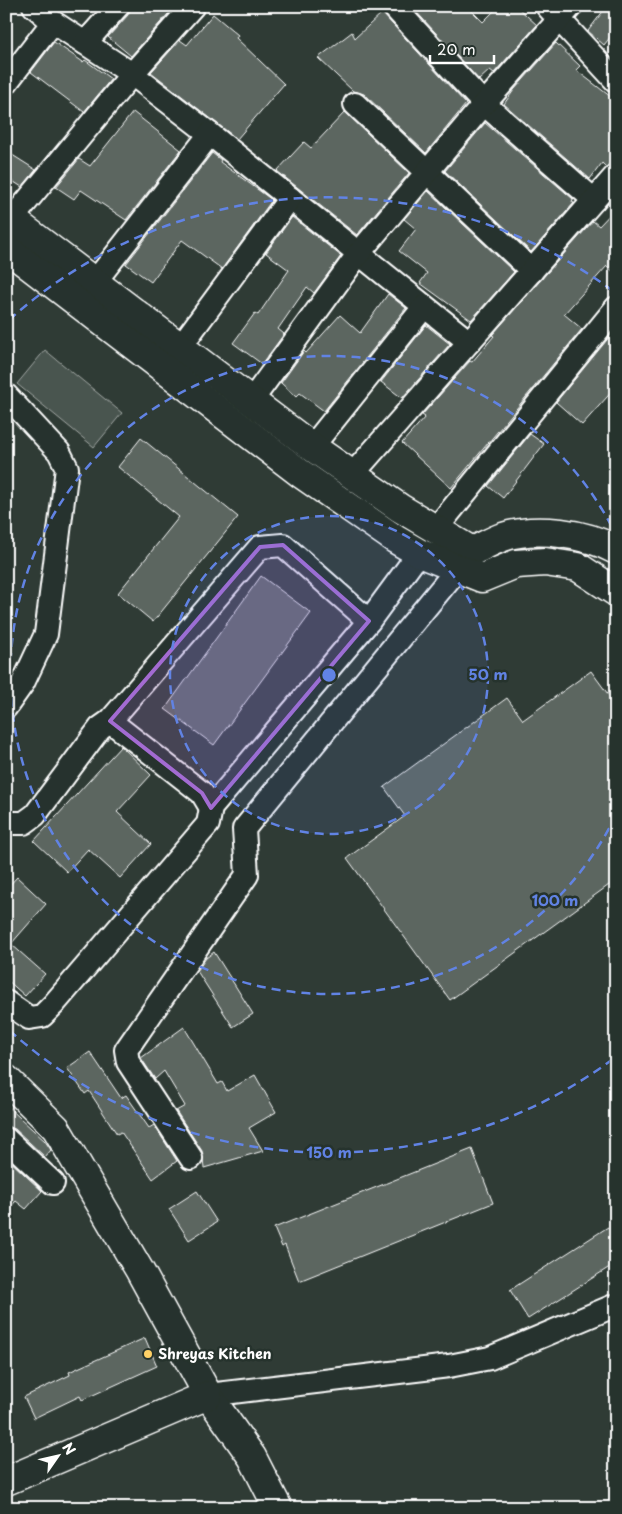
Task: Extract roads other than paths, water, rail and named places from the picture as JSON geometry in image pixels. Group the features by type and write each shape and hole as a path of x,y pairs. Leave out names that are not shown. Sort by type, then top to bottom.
{"street":[{"path":"34,6 53,22 132,74 210,134 469,342"},
{"path":"85,43 118,6"},
{"path":"193,6 9,217 312,446 352,475 436,530 482,578 516,564 545,562 578,567 616,592"},
{"path":"392,6 484,104 594,200"},
{"path":"252,400 359,253 559,11 616,81"},
{"path":"6,82 53,22"},
{"path":"355,104 532,271"},
{"path":"94,283 210,134"},
{"path":"352,475 616,175"},
{"path":"180,347 290,198"},
{"path":"6,248 300,473 394,538 419,553 465,560"},
{"path":"312,446 424,307"},
{"path":"436,530 616,308"},
{"path":"6,395 59,452 67,468 46,634 23,683 6,707"},
{"path":"191,1158 128,1062 126,1050 247,875 244,829 465,560 504,536 551,531 603,543 616,550"},
{"path":"6,822 24,822 35,815 100,728 110,721 260,547 283,544 369,621"},
{"path":"6,1002 29,1018 42,1016 53,1005 208,824 211,808 369,621 419,553"},
{"path":"110,721 202,793 211,808"},
{"path":"6,1079 56,1128 140,1271 208,1395 252,1458 278,1508"},
{"path":"6,1139 53,1183"},
{"path":"6,1481 208,1395 440,1368 490,1358 616,1305"}],"place":[{"name":"Shreyas Kitchen","path":"148,1354"}]}
